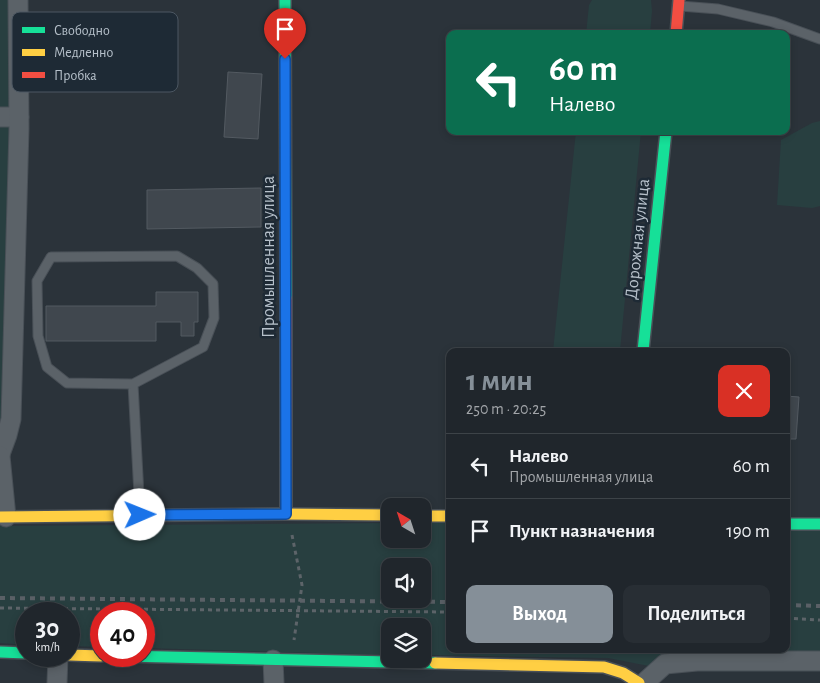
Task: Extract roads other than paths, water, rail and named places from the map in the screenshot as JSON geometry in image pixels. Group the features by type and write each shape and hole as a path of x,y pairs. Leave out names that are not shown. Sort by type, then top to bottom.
{"street":[{"name":"Промышленная улица","path":"285,0 287,514"},
{"path":"676,30 679,3"},
{"path":"12,78 9,117 11,419 4,429 0,455 3,517 381,515"},
{"name":"Дорожная улица","path":"643,348 666,135"},
{"path":"431,516 446,516"},
{"path":"790,524 820,524"},
{"path":"0,652 15,653"},
{"path":"155,657 604,667 630,675 639,683"},
{"path":"274,683 282,660"},
{"path":"644,683 665,664 698,661 820,661"},
{"path":"57,683 58,667"}],"lane":[{"path":"679,3 718,9 773,22 820,39"},
{"path":"177,256 197,268 213,284 214,318 203,347 133,384 67,383 47,367 38,336 37,281 51,257 177,256"},
{"path":"133,384 140,515"}],"railway":[{"path":"0,598 446,602"},
{"path":"790,605 820,606"}]}
